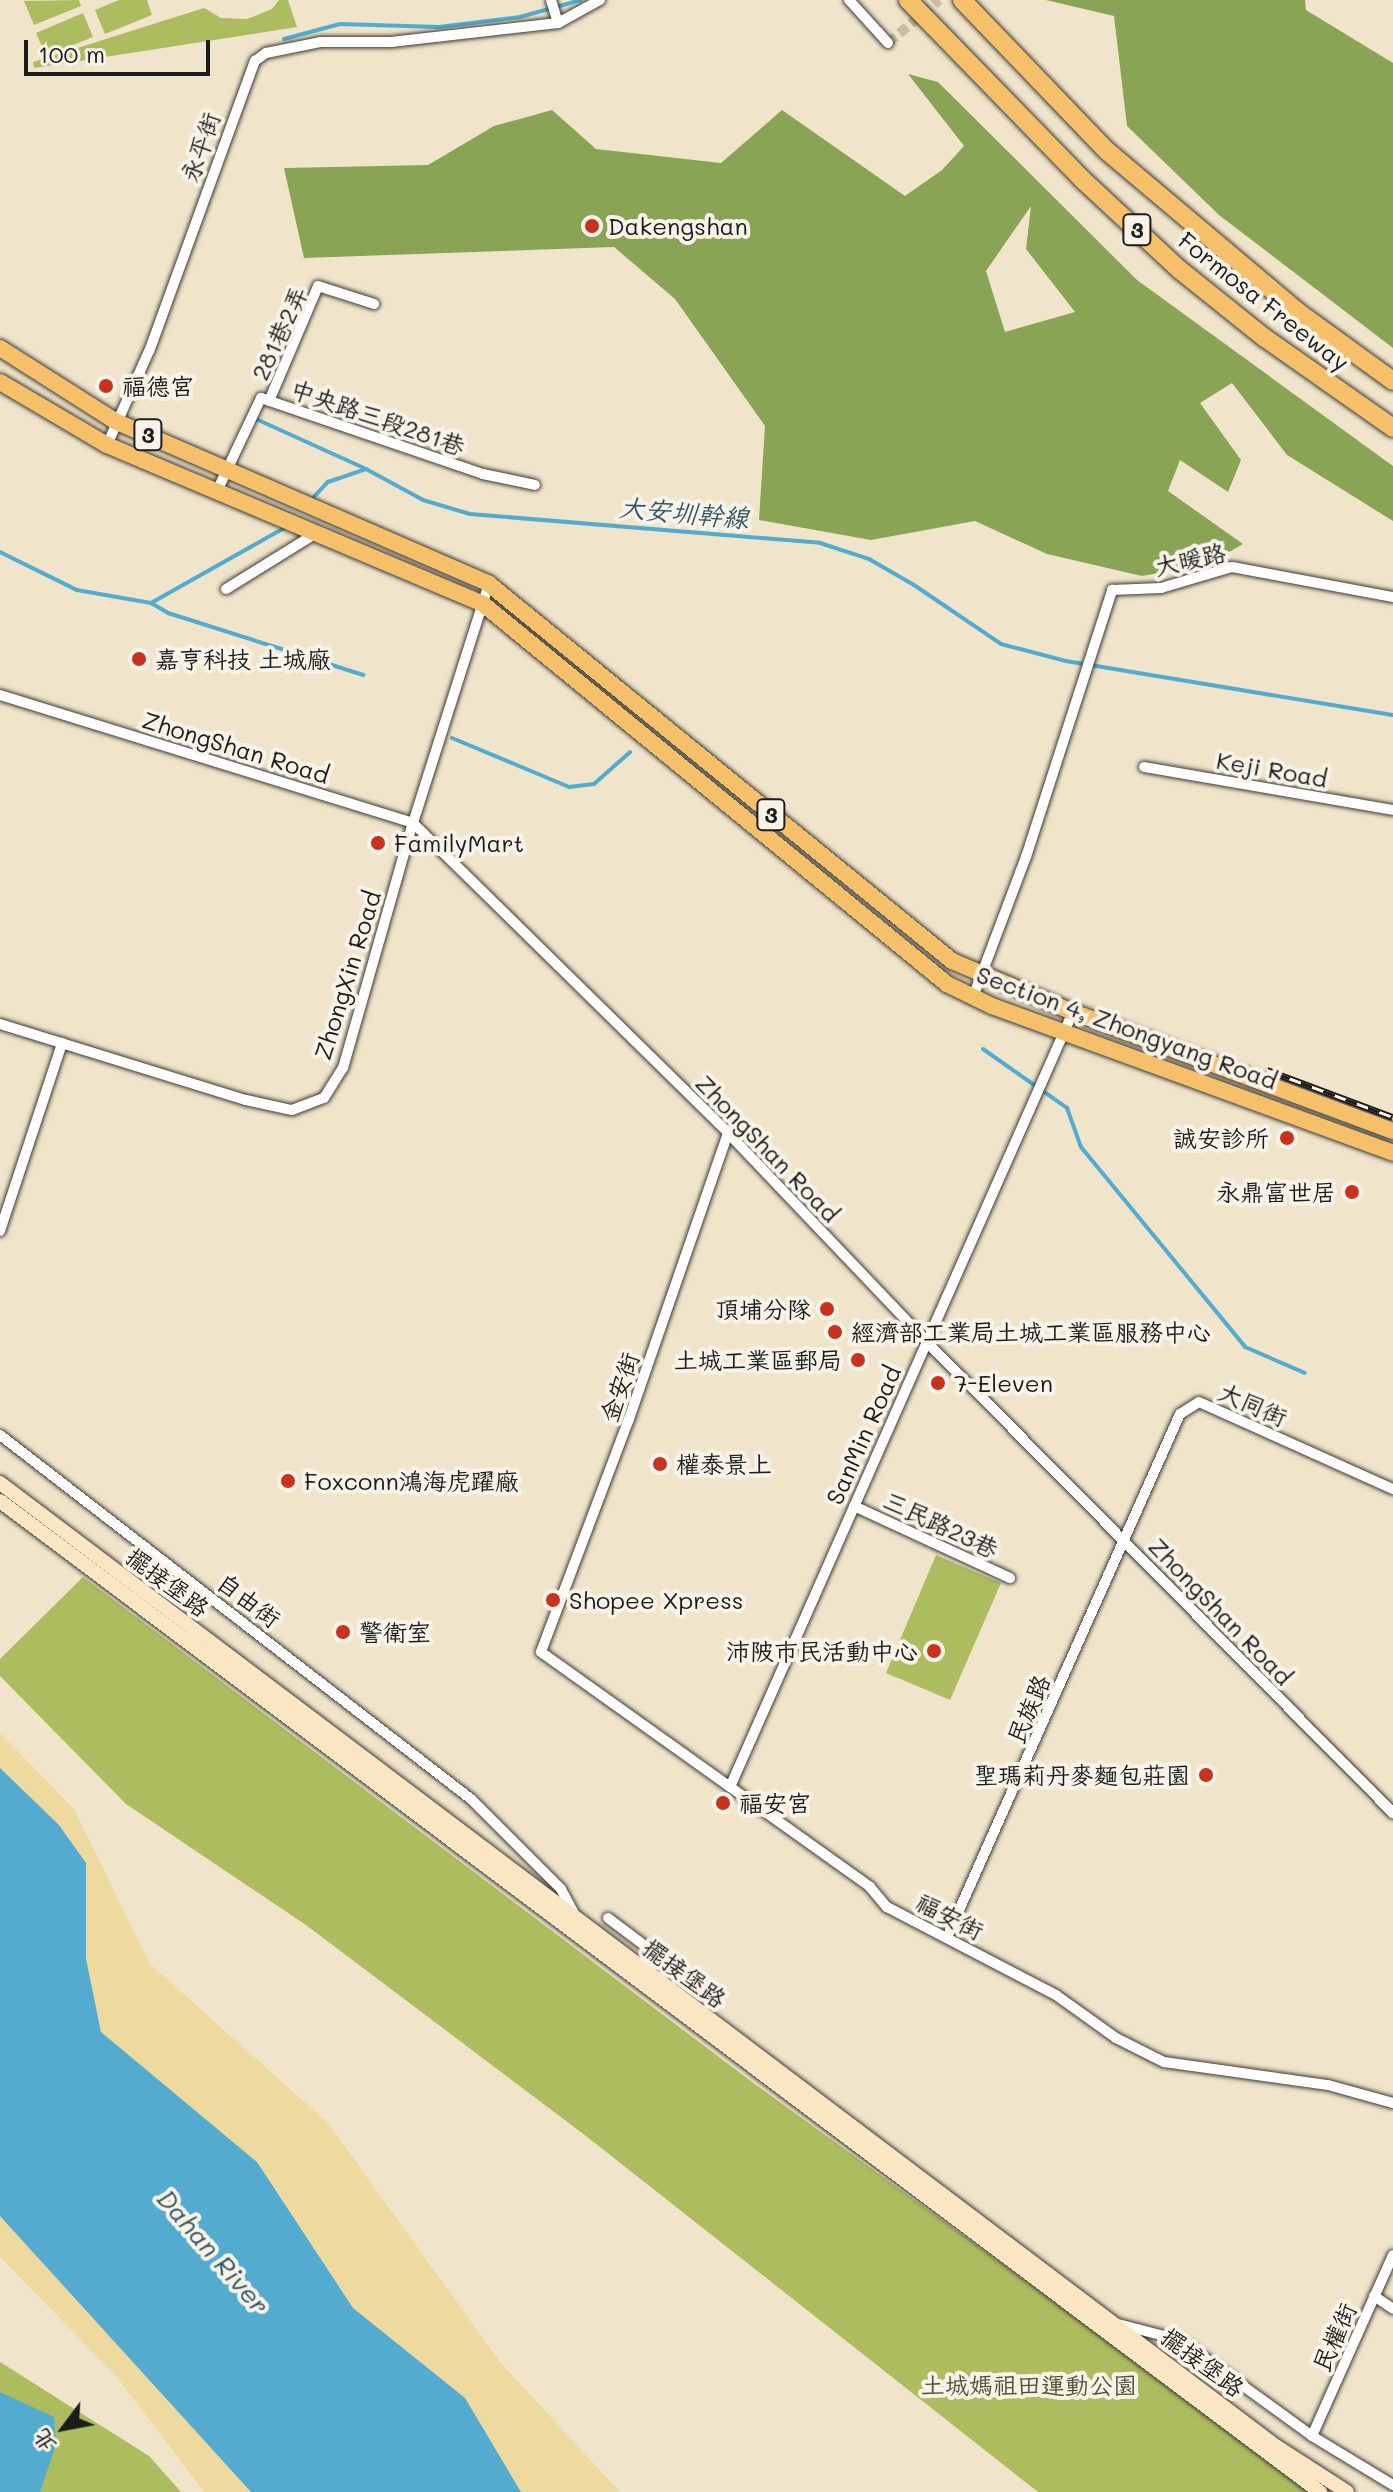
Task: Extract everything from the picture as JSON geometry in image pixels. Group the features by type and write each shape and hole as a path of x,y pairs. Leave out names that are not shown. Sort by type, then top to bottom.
{"highway":[{"name":"Formosa Freeway","path":"908,0 1083,180 1180,270 1265,338 1393,428"},
{"name":"Formosa Freeway","path":"962,0 1107,151 1298,312 1393,381"},
{"path":"974,0 1107,151"}],"main road":[{"name":"3","path":"0,348 70,397 115,421 225,469"},
{"name":"3","path":"0,382 107,445 318,532"},
{"name":"Section 4, Zhongyang Road","path":"225,469 489,584 883,908 952,961 1073,1012 1393,1131"},
{"name":"Section 4, Zhongyang Road","path":"318,532 483,604 920,965 973,997 1393,1153"}],"street":[{"path":"551,0 558,23"},
{"name":"永平街","path":"107,445 115,421 150,349 255,61 277,50 320,42 391,42 558,23 600,0"},
{"path":"849,0 888,43"},
{"name":"281巷2弄","path":"269,401 318,286 374,304"},
{"name":"中央路三段281巷","path":"217,491 261,398 483,474 535,485"},
{"path":"226,589 318,532"},
{"name":"大暖路","path":"984,976 1112,590 1161,588 1232,567 1393,597"},
{"name":"ZhongXin Road","path":"0,1024 292,1110 324,1098 343,1068 413,823 489,584"},
{"name":"ZhongShan Road","path":"0,695 413,823 728,1133 927,1342 1393,1813"},
{"name":"Keji Road","path":"1144,767 1393,810"},
{"path":"973,997 984,976"},
{"name":"SanMin Road","path":"730,1787 1073,1012"},
{"path":"0,1231 62,1043"},
{"name":"金安街","path":"541,1652 629,1419 728,1133"},
{"name":"大同街","path":"1124,1541 1180,1414 1199,1402 1393,1489"},
{"name":"自由街","path":"0,1435 471,1799 561,1889 577,1918"},
{"name":"擺接堡路","path":"0,1483 577,1918 1320,2492"},
{"name":"擺接堡路","path":"0,1501 1111,2330 1277,2447 1347,2492"},
{"name":"三民路23巷","path":"854,1506 1010,1578"},
{"name":"民族路","path":"948,1935 1124,1541"},
{"name":"福安街","path":"541,1652 870,1887 887,1907 948,1935 1156,2059 1328,2085 1393,2103"},
{"path":"608,1918 689,1979"},
{"name":"民權街","path":"1312,2436 1393,2255"},
{"path":"1374,2296 1393,2309"},
{"path":"1111,2330 1180,2340 1312,2436 1393,2485"}],"green space":[{"path":"79,0 81,6 34,25 24,1"},
{"path":"119,0 147,0 152,15 105,34 95,10"},
{"path":"279,0 288,0 297,27 34,68 33,62 204,8 221,18 247,19 272,9"},
{"path":"1046,0 1305,0 1306,10 1393,63 1393,348 1219,215 1127,126 1114,16"},
{"path":"83,13 93,37 46,56 36,33"},
{"path":"908,74 938,82 1137,280 1393,466 1393,521 1287,455 1232,383 1200,403 1241,460 1228,492 1180,460 1168,491 1243,544 1209,564 1142,576 1047,554 975,521 871,540 759,520 765,426 675,299 614,247 304,258 284,168 428,165 494,126 552,110 596,149 721,163 782,110 905,196 942,170 964,146","holes":["1031,206 1026,249 1075,312 1005,332 986,271"]},
{"path":"936,1555 1001,1583 950,1700 886,1673"},
{"name":"土城媽祖田運動公園","path":"83,1577 748,2079 1316,2492 1038,2492 586,2136 306,1925 126,1804 0,1676 0,1659"},
{"path":"0,2362 149,2456 181,2492 0,2492"}],"sand":[{"path":"0,1733 74,1809 150,1964 328,2123 500,2362 620,2492 204,2492 117,2377 0,2257"}],"water":[{"name":"Dahan River","path":"0,1768 59,1825 86,1863 86,1959 101,2032 257,2162 353,2308 465,2398 521,2492 251,2492 0,2216"},
{"path":"0,2392 54,2417 56,2445 40,2492 0,2492"}],"waterway":[{"path":"284,39 340,24 439,27 520,17 581,0"},
{"path":"256,419 366,469"},
{"name":"大安圳幹線","path":"311,500 328,482 366,469 423,500 470,514 820,543 869,559 914,585 1001,644 1066,661 1393,715"},
{"name":"大安圳幹線","path":"0,552 77,590 151,603 286,527"},
{"path":"151,603 168,613 363,675"},
{"path":"452,738 569,787 594,784 630,752"},
{"path":"983,1049 1067,1108 1081,1147 1245,1347 1305,1373"}],"tunnel":[{"path":"888,43 939,0"}],"railway":[{"path":"1267,1070 1393,1117"}],"place":[{"name":"Dakengshan","path":"592,226"},
{"name":"福德宮","path":"106,386"},
{"name":"嘉亨科技 土城廠","path":"139,659"},
{"name":"FamilyMart","path":"378,843"},
{"name":"誠安診所","path":"1287,1138"},
{"name":"永鼎富世居","path":"1352,1192"},
{"name":"頂埔分隊","path":"827,1309"},
{"name":"經濟部工業局土城工業區服務中心","path":"835,1332"},
{"name":"土城工業區郵局","path":"858,1360"},
{"name":"7-Eleven","path":"938,1383"},
{"name":"權泰景上","path":"660,1464"},
{"name":"Foxconn鴻海虎躍廠","path":"288,1481"},
{"name":"Shopee Xpress","path":"553,1600"},
{"name":"警衛室","path":"343,1632"},
{"name":"沛陂市民活動中心","path":"934,1651"},
{"name":"聖瑪莉丹麥麵包莊園","path":"1206,1775"},
{"name":"福安宮","path":"723,1803"}]}
